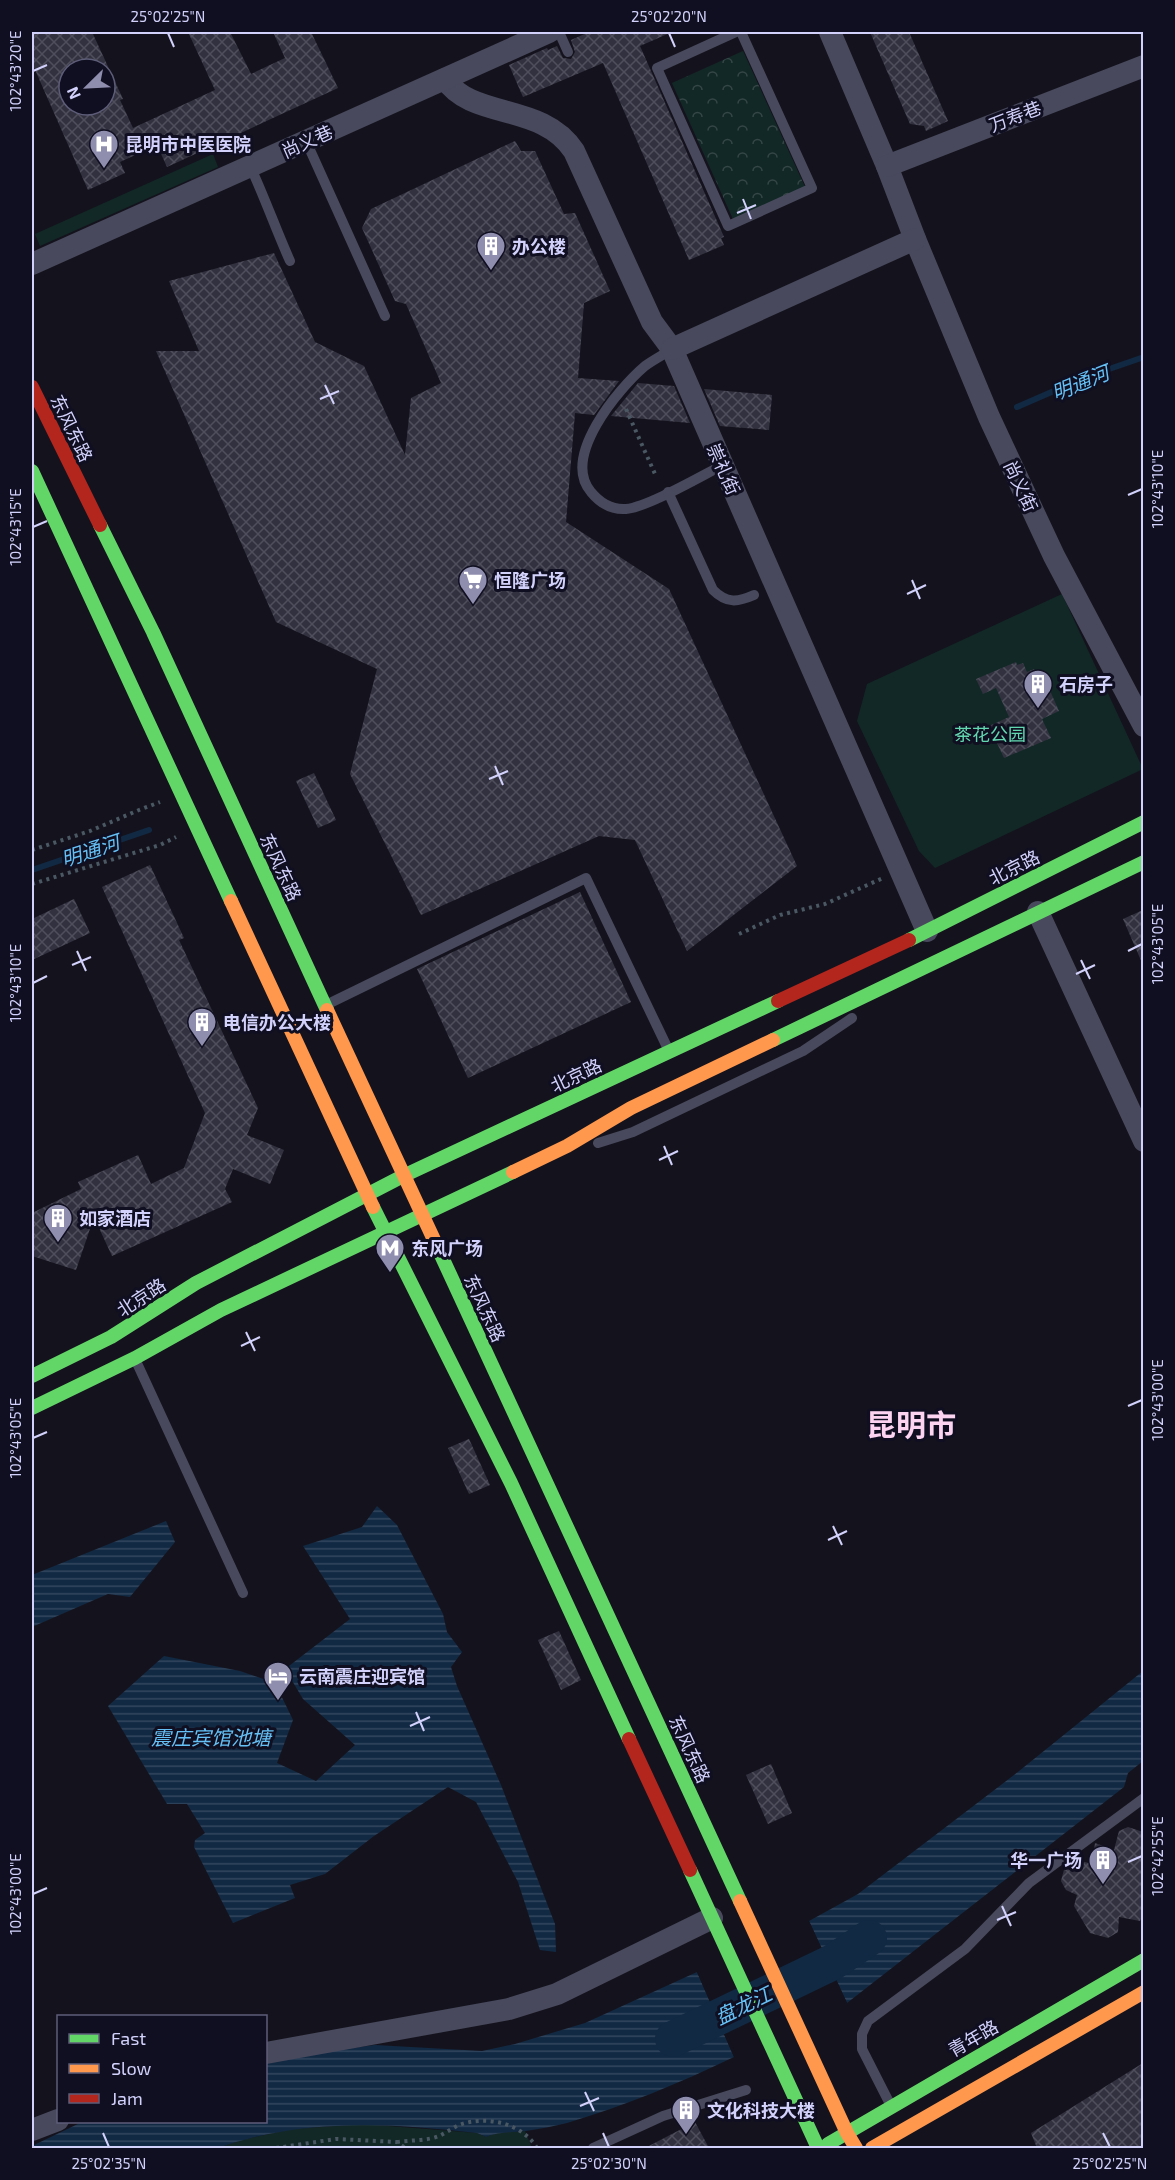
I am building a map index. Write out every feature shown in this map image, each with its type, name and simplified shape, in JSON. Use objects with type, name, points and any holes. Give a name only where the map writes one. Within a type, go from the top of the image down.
[{"type":"main road","name":"东风东路","points":[[32,387],[153,632],[324,1006],[847,2133],[856,2148]]},
{"type":"main road","points":[[32,471],[367,1195],[511,1483],[819,2148]]},
{"type":"main road","name":"北京路","points":[[32,1376],[111,1337],[196,1283],[403,1176],[927,931],[1143,822]]},
{"type":"main road","points":[[32,1408],[135,1358],[221,1310],[567,1146],[631,1108],[1143,862]]},
{"type":"main road","name":"青年路","points":[[819,2148],[1143,1960]]},
{"type":"main road","points":[[872,2148],[1143,1992]]},
{"type":"street","name":"尚义巷","points":[[32,264],[549,32]]},
{"type":"street","name":"尚义街","points":[[830,32],[994,428],[1054,556],[1143,726]]},
{"type":"street","name":"万寿巷","points":[[887,166],[1143,66]]},
{"type":"street","name":"崇礼街","points":[[445,79],[452,90],[465,98],[541,122],[565,138],[574,151],[652,322],[672,349],[927,931]]},
{"type":"street","points":[[672,349],[915,239]]},
{"type":"street","points":[[1038,912],[1143,1141]]},
{"type":"street","points":[[267,2053],[509,2009],[557,1994],[712,1918]]},
{"type":"street","points":[[32,2130],[57,2120]]},
{"type":"lane","points":[[559,32],[568,52]]},
{"type":"lane","points":[[738,32],[812,189],[728,226],[657,68],[738,32]]},
{"type":"lane","points":[[306,141],[385,316]]},
{"type":"lane","points":[[250,166],[290,261]]},
{"type":"lane","points":[[672,349],[639,372],[599,420],[587,442],[582,471],[584,481],[600,501],[619,509],[638,507],[723,465]]},
{"type":"lane","points":[[668,492],[713,590],[725,600],[732,601],[754,595]]},
{"type":"lane","points":[[324,1006],[586,878],[669,1052]]},
{"type":"lane","points":[[510,1172],[633,1132],[802,1052],[920,970]]},
{"type":"lane","points":[[135,1358],[243,1593]]},
{"type":"lane","points":[[892,2107],[862,2049],[862,2034],[868,2021],[965,1949],[1029,1884],[1143,1797]]},
{"type":"lane","points":[[593,2148],[663,2116],[746,2090]]},
{"type":"path","points":[[633,426],[655,474]]},
{"type":"path","points":[[32,850],[90,831],[182,795]]},
{"type":"path","points":[[32,884],[160,844],[197,828]]},
{"type":"path","points":[[738,934],[780,915],[825,904],[902,870]]},
{"type":"path","points":[[276,2148],[336,2139],[397,2142],[438,2136],[460,2124],[485,2121],[511,2126],[532,2141],[537,2148]]},
{"type":"path","points":[[397,2142],[405,2148]]},
{"type":"green space","points":[[743,51],[805,187],[733,219],[672,83]]},
{"type":"green space","points":[[213,154],[218,167],[40,246],[35,234]]},
{"type":"green space","name":"茶花公园","points":[[1062,594],[1143,769],[935,868],[919,851],[857,721],[867,684]]},
{"type":"green space","points":[[364,2124],[477,2133],[486,2137],[494,2133],[525,2131],[532,2148],[218,2148],[241,2140],[292,2129]]},
{"type":"water","name":"震庄宾馆池塘","points":[[377,1506],[397,1525],[443,1614],[447,1632],[462,1652],[451,1667],[457,1686],[501,1785],[555,1924],[556,1952],[540,1950],[518,1882],[476,1802],[448,1787],[374,1836],[325,1874],[290,1885],[295,1898],[233,1923],[194,1847],[195,1840],[205,1833],[187,1804],[167,1804],[108,1706],[164,1656],[240,1671],[275,1683],[293,1720],[277,1763],[316,1781],[355,1745],[303,1699],[285,1669],[350,1619],[303,1546],[362,1527]]},
{"type":"water","points":[[166,1521],[175,1542],[130,1597],[108,1594],[32,1627],[32,1575]]},
{"type":"water","points":[[1143,1671],[1143,1761],[1128,1773],[1124,1787],[847,2003],[809,1921],[858,1894],[1014,1775]]},
{"type":"water","points":[[697,1972],[734,2057],[652,2093],[567,2123],[486,2137],[477,2133],[379,2125],[314,2127],[250,2138],[218,2148],[32,2148],[80,2123],[267,2123],[267,2059],[375,2045],[482,2051],[515,2044],[585,2023]]},
{"type":"pier","points":[[809,1921],[847,2003],[845,2005],[806,1922]]},
{"type":"pier","points":[[700,1971],[737,2056],[734,2057],[697,1972]]},
{"type":"building","points":[[32,32],[92,32],[104,57],[57,57],[57,117],[117,117],[117,86],[123,99],[120,100],[133,128],[215,90],[188,32],[230,32],[251,74],[285,58],[273,32],[311,32],[338,88],[167,167],[157,145],[120,162],[125,173],[88,190],[32,63]]},
{"type":"building","points":[[589,32],[672,32],[640,46],[724,237],[721,238],[724,245],[689,260],[603,63],[523,97],[509,65],[547,48],[548,50],[557,46],[563,58],[571,59],[575,52],[571,40]]},
{"type":"building","points":[[870,32],[909,32],[948,121],[926,131],[924,126],[910,124]]},
{"type":"building","name":"恒隆广场","points":[[515,141],[521,151],[535,151],[564,214],[575,213],[610,291],[584,303],[578,378],[619,381],[594,415],[575,413],[566,522],[669,589],[797,866],[687,951],[635,840],[599,836],[421,915],[350,774],[377,669],[276,622],[156,351],[199,351],[169,281],[274,253],[315,342],[364,366],[405,455],[411,398],[441,383],[406,304],[395,301],[362,228],[371,209]]},
{"type":"building","points":[[638,383],[674,386],[690,423],[611,416]]},
{"type":"building","points":[[704,389],[772,395],[769,430],[720,426]]},
{"type":"building","name":"石房子","points":[[1016,662],[1017,665],[1023,663],[1027,672],[1034,669],[1042,687],[1047,684],[1059,711],[1042,719],[1051,738],[1004,758],[989,726],[1009,717],[996,688],[983,694],[976,679]]},
{"type":"building","points":[[314,773],[336,820],[318,828],[296,781]]},
{"type":"building","points":[[150,865],[184,938],[179,940],[258,1108],[247,1135],[284,1150],[270,1184],[233,1169],[225,1189],[232,1202],[112,1256],[94,1217],[76,1270],[32,1256],[32,1213],[81,1189],[78,1182],[138,1155],[151,1184],[184,1168],[205,1113],[102,887]]},
{"type":"building","points":[[580,892],[631,1002],[468,1078],[417,969]]},
{"type":"building","points":[[74,899],[90,933],[32,960],[32,919]]},
{"type":"building","points":[[1143,910],[1143,965],[1123,919]]},
{"type":"building","points":[[469,1439],[490,1485],[469,1494],[448,1448]]},
{"type":"building","points":[[559,1631],[581,1680],[561,1690],[538,1640]]},
{"type":"building","points":[[771,1764],[792,1813],[768,1824],[746,1775]]},
{"type":"building","name":"华一广场","points":[[1128,1827],[1143,1832],[1143,1911],[1140,1921],[1119,1917],[1118,1932],[1108,1938],[1090,1933],[1074,1906],[1077,1895],[1066,1890],[1061,1881],[1065,1866],[1074,1859],[1092,1864],[1095,1843],[1114,1850],[1119,1831]]},
{"type":"building","points":[[1143,2063],[1143,2148],[1037,2148],[1031,2133]]},
{"type":"building","name":"文化科技大楼","points":[[695,2122],[709,2148],[645,2148]]},
{"type":"waterway","name":"明通河","points":[[1017,407],[1086,377],[1144,357]]},
{"type":"waterway","name":"明通河","points":[[32,870],[149,830]]},
{"type":"waterway","name":"盘龙江","points":[[673,2039],[833,1962],[869,1938]]},
{"type":"traffic: fast","points":[[32,471],[231,901]]},
{"type":"traffic: fast","points":[[100,525],[153,632],[327,1010]]},
{"type":"traffic: fast","points":[[909,940],[1144,822]]},
{"type":"traffic: fast","points":[[773,1040],[1144,862]]},
{"type":"traffic: fast","points":[[32,1376],[111,1337],[196,1283],[403,1176],[778,1001]]},
{"type":"traffic: fast","points":[[32,1408],[135,1358],[221,1310],[513,1172]]},
{"type":"traffic: fast","points":[[373,1207],[511,1483],[629,1739]]},
{"type":"traffic: fast","points":[[435,1242],[740,1901]]},
{"type":"traffic: fast","points":[[690,1870],[818,2148]]},
{"type":"traffic: fast","points":[[828,2144],[1144,1960]]},
{"type":"traffic: slow","points":[[231,901],[373,1207]]},
{"type":"traffic: slow","points":[[327,1010],[435,1242]]},
{"type":"traffic: slow","points":[[513,1172],[567,1146],[631,1108],[773,1040]]},
{"type":"traffic: slow","points":[[740,1901],[856,2148]]},
{"type":"traffic: slow","points":[[872,2148],[1144,1992]]},
{"type":"traffic: jam","points":[[32,387],[100,525]]},
{"type":"traffic: jam","points":[[778,1001],[909,940]]},
{"type":"traffic: jam","points":[[629,1739],[690,1870]]},
{"type":"place","name":"昆明市中医医院","points":[[104,170]]},
{"type":"place","name":"办公楼","points":[[491,272]]},
{"type":"place","name":"恒隆广场","points":[[473,606]]},
{"type":"place","name":"石房子","points":[[1038,710]]},
{"type":"place","name":"电信办公大楼","points":[[202,1048]]},
{"type":"place","name":"如家酒店","points":[[58,1244]]},
{"type":"place","name":"东风广场","points":[[390,1274]]},
{"type":"place","name":"云南震庄迎宾馆","points":[[278,1702]]},
{"type":"place","name":"华一广场","points":[[1103,1886]]},
{"type":"place","name":"文化科技大楼","points":[[686,2136]]},
{"type":"district","name":"昆明市","points":[[911,1424]]}]
